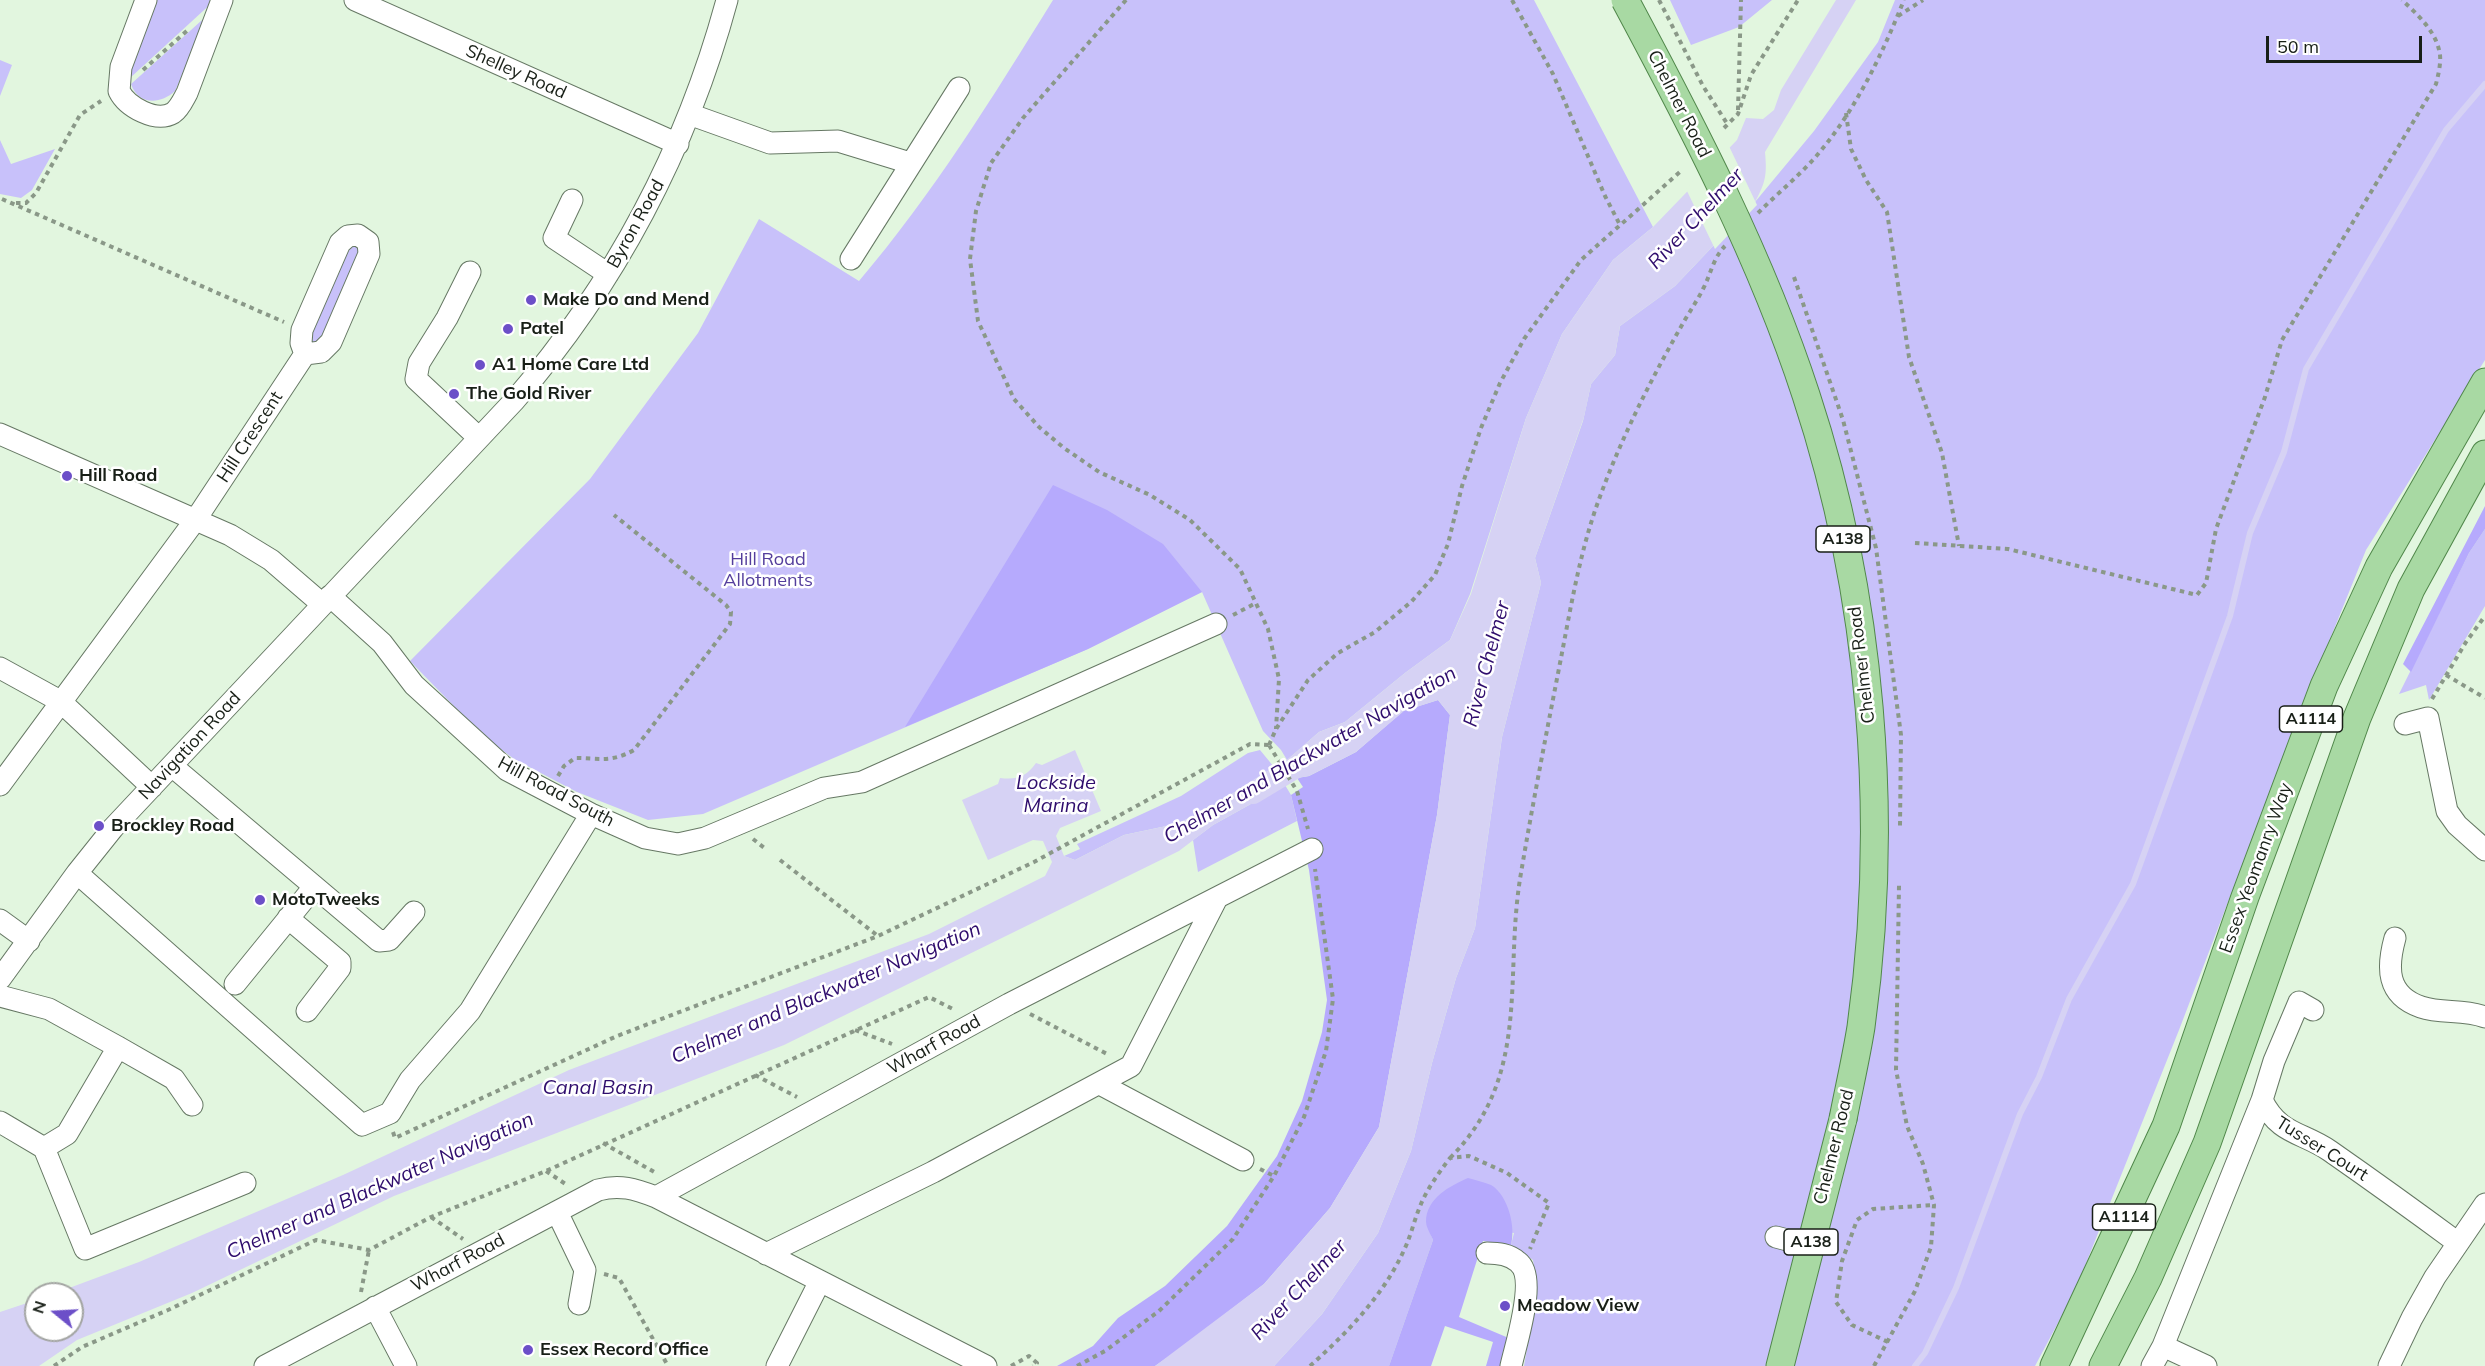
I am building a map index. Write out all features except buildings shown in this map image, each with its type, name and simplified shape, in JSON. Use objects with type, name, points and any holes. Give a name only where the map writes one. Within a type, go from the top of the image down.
[{"type":"main road","name":"Chelmer Road","points":[[1625,0],[1686,114],[1770,297],[1806,395],[1835,498],[1851,578],[1868,707],[1874,854],[1871,926],[1861,1028],[1843,1119],[1780,1366]]},
{"type":"main road","name":"Essex Yeomanry Way","points":[[2054,1366],[2166,1126],[2245,897],[2324,686],[2379,567],[2485,382]]},
{"type":"main road","name":"A1114","points":[[2103,1366],[2148,1278],[2207,1143],[2357,718],[2411,589],[2485,454]]},
{"type":"street","points":[[146,0],[121,67],[119,91],[129,104],[141,111],[157,115],[174,112],[181,105],[222,0]]},
{"type":"street","name":"Shelley Road","points":[[355,0],[678,144]]},
{"type":"street","name":"Byron Road","points":[[326,600],[479,438],[608,274],[658,186],[678,144],[702,81],[728,0]]},
{"type":"street","points":[[851,259],[959,88]]},
{"type":"street","points":[[689,114],[770,143],[838,141],[910,163]]},
{"type":"street","points":[[572,200],[554,238],[608,274]]},
{"type":"street","points":[[358,235],[368,242],[369,254],[331,342],[321,352],[305,354],[301,343],[303,330],[340,243],[348,236],[358,235]]},
{"type":"street","points":[[471,272],[447,318],[419,363],[416,378],[479,438]]},
{"type":"street","name":"Hill Crescent","points":[[0,785],[196,519],[305,354]]},
{"type":"street","points":[[0,434],[230,535],[271,560],[326,600]]},
{"type":"street","name":"Navigation Road","points":[[0,980],[77,873],[113,828],[326,600]]},
{"type":"street","name":"Hill Road South","points":[[326,600],[382,643],[414,685],[507,770],[591,814],[645,838],[678,844],[705,838],[824,788],[862,782],[1216,624]]},
{"type":"street","points":[[0,668],[60,701],[152,787]]},
{"type":"street","points":[[2405,724],[2428,718],[2447,811],[2457,825],[2482,848]]},
{"type":"street","points":[[172,766],[379,940],[384,942],[389,940],[414,912]]},
{"type":"street","points":[[77,873],[362,1125],[390,1113],[410,1080],[470,1011],[591,814]]},
{"type":"street","name":"Wharf Road","points":[[656,1197],[1010,1004],[1312,849]]},
{"type":"street","points":[[235,984],[288,918],[320,892]]},
{"type":"street","points":[[766,1254],[933,1172],[1131,1066],[1216,900]]},
{"type":"street","points":[[288,918],[340,962],[340,968],[307,1011]]},
{"type":"street","points":[[0,920],[29,941]]},
{"type":"street","points":[[2395,938],[2389,960],[2390,978],[2401,996],[2420,1007],[2462,1011],[2485,1017]]},
{"type":"street","points":[[0,996],[49,1009],[118,1047],[174,1079],[192,1105]]},
{"type":"street","name":"Tusser Court","points":[[2313,1010],[2299,1002],[2274,1061],[2262,1100],[2269,1115],[2298,1136],[2327,1148],[2458,1243]]},
{"type":"street","points":[[44,1148],[67,1134],[118,1047]]},
{"type":"street","points":[[1100,1084],[1243,1160]]},
{"type":"street","points":[[2152,1366],[2163,1346],[2262,1100]]},
{"type":"street","points":[[0,1122],[44,1148],[85,1249],[245,1183]]},
{"type":"street","name":"Wharf Road","points":[[265,1366],[580,1198],[613,1186],[642,1191],[656,1197],[986,1366]]},
{"type":"street","points":[[2389,1366],[2435,1277],[2485,1204]]},
{"type":"street","points":[[557,1212],[585,1270],[579,1304]]},
{"type":"street","points":[[1776,1237],[1810,1246]]},
{"type":"street","points":[[1487,1253],[1502,1254],[1519,1262],[1527,1276],[1524,1305],[1511,1366]]},
{"type":"street","points":[[777,1366],[820,1281]]},
{"type":"street","points":[[366,1312],[406,1366]]},
{"type":"street","points":[[2163,1346],[2206,1366]]},
{"type":"path","points":[[1126,0],[1023,118],[991,163],[976,211],[970,259],[978,321],[1014,399],[1039,427],[1064,448],[1099,472],[1150,495],[1191,520],[1240,568],[1268,629],[1279,679],[1276,729]]},
{"type":"path","points":[[1512,0],[1553,74],[1605,196],[1620,225]]},
{"type":"path","points":[[1659,0],[1726,127],[1738,114],[1751,75],[1798,0]]},
{"type":"path","points":[[1738,114],[1741,0]]},
{"type":"path","points":[[1752,218],[1811,161],[1846,113],[1868,79],[1904,0]]},
{"type":"path","points":[[1897,17],[1923,0]]},
{"type":"path","points":[[1915,543],[2008,549],[2197,595],[2206,583],[2216,529],[2265,397],[2282,340],[2436,84],[2440,56],[2432,32],[2402,0]]},
{"type":"path","points":[[12,204],[26,203],[36,193],[80,114],[119,91],[196,22]]},
{"type":"path","points":[[1846,113],[1851,149],[1866,180],[1887,212],[1909,357],[1942,453],[1959,546]]},
{"type":"path","points":[[1269,745],[1276,729],[1308,680],[1338,653],[1375,632],[1411,602],[1435,575],[1448,544],[1462,486],[1480,428],[1500,383],[1524,339],[1581,260],[1682,170]]},
{"type":"path","points":[[1,200],[303,330]]},
{"type":"path","points":[[1310,1366],[1353,1324],[1383,1289],[1405,1247],[1432,1182],[1450,1158],[1469,1139],[1487,1108],[1502,1072],[1509,1042],[1513,992],[1512,954],[1520,874],[1556,683],[1586,541],[1598,502],[1658,366],[1704,287],[1717,254],[1731,240]]},
{"type":"path","points":[[550,793],[564,766],[575,758],[613,759],[634,750],[730,624],[731,612],[726,605],[614,515]]},
{"type":"path","points":[[2428,718],[2431,702],[2446,675],[2485,616]]},
{"type":"path","points":[[2446,675],[2485,698]]},
{"type":"path","points":[[390,1113],[395,1138],[617,1036],[878,936],[1073,842],[1250,744],[1269,745]]},
{"type":"path","points":[[1077,1366],[1105,1351],[1159,1311],[1233,1239],[1274,1176],[1304,1117],[1326,1051],[1333,999],[1312,849],[1297,791],[1269,745]]},
{"type":"path","points":[[780,860],[878,936]]},
{"type":"path","points":[[54,1366],[82,1347],[168,1310],[316,1240],[369,1250],[431,1217],[546,1171],[603,1143],[929,997]]},
{"type":"path","points":[[1010,1004],[1131,1066]]},
{"type":"path","points":[[855,1030],[918,1054]]},
{"type":"path","points":[[755,1075],[820,1108]]},
{"type":"path","points":[[603,1143],[678,1185]]},
{"type":"path","points":[[1450,1158],[1469,1156],[1479,1160],[1507,1173],[1549,1203],[1533,1245],[1519,1262]]},
{"type":"path","points":[[1888,1342],[1852,1325],[1836,1302],[1842,1261],[1857,1220],[1874,1209],[1934,1205]]},
{"type":"path","points":[[431,1217],[481,1251]]},
{"type":"path","points":[[366,1312],[369,1250]]},
{"type":"path","points":[[585,1270],[619,1278],[668,1366]]},
{"type":"path","points":[[1011,1366],[1029,1356],[1037,1363],[1033,1366]]},
{"type":"green space","points":[[152,0],[215,0],[130,78],[132,59]]},
{"type":"green space","name":"Hill Road Allotments","points":[[1053,0],[1534,0],[1653,227],[1613,260],[1562,334],[1526,418],[1470,594],[1450,640],[1345,722],[1319,732],[1287,760],[1263,731],[1202,592],[1088,649],[703,814],[648,820],[577,792],[514,759],[481,734],[410,661],[590,479],[698,333],[759,219],[859,281],[937,179],[985,109]]},
{"type":"green space","points":[[1670,0],[1772,0],[1739,27],[1691,45]]},
{"type":"green space","points":[[1895,0],[2485,0],[2485,360],[2366,550],[2075,1291],[2035,1366],[1524,1366],[1537,1289],[1533,1260],[1511,1245],[1514,1233],[1426,1222],[1433,1240],[1389,1366],[1274,1366],[1322,1314],[1378,1233],[1411,1151],[1432,1063],[1456,978],[1475,928],[1502,737],[1541,583],[1535,558],[1583,421],[1591,384],[1615,355],[1620,326],[1675,286],[1755,202],[1814,131],[1878,42]]},
{"type":"green space","points":[[211,12],[175,91],[163,99],[150,101],[139,96],[131,84]]},
{"type":"green space","points":[[0,60],[12,65],[0,96]]},
{"type":"green space","points":[[0,140],[11,164],[55,149],[32,190],[21,198],[0,194]]},
{"type":"green space","points":[[353,244],[360,247],[362,254],[326,337],[313,346],[308,340],[346,247]]},
{"type":"green space","points":[[2485,529],[2485,606],[2429,700],[2426,685],[2399,694],[2469,553]]},
{"type":"green space","points":[[1260,750],[1274,767],[1205,811],[1176,824],[1124,835],[1075,860],[1064,856],[1080,849],[1077,844],[1181,796],[1248,753]]},
{"type":"green space","points":[[1285,785],[1291,795],[1297,821],[1198,872],[1193,840],[1213,825]]},
{"type":"shaded area","points":[[1053,485],[1107,510],[1163,544],[1202,592],[1088,649],[905,727]]},
{"type":"shaded area","points":[[2485,506],[2485,529],[2469,553],[2411,672],[2403,664]]},
{"type":"shaded area","points":[[1438,700],[1450,715],[1437,815],[1379,1127],[1330,1208],[1264,1284],[1179,1350],[1155,1366],[1057,1366],[1093,1346],[1118,1318],[1165,1286],[1227,1226],[1277,1156],[1302,1101],[1322,1032],[1327,1000],[1309,870],[1291,795],[1303,787],[1297,778],[1309,776],[1356,752],[1403,711]]},
{"type":"shaded area","points":[[1468,1178],[1491,1185],[1502,1196],[1509,1212],[1512,1238],[1511,1245],[1483,1241],[1459,1317],[1511,1339],[1504,1366],[1486,1366],[1493,1342],[1445,1326],[1431,1366],[1389,1366],[1433,1240],[1426,1222],[1430,1206],[1440,1194]]},
{"type":"water","name":"River Chelmer","points":[[1836,0],[1856,0],[1765,152],[1765,178],[1755,202],[1675,286],[1620,326],[1615,355],[1591,384],[1584,417],[1535,558],[1541,583],[1502,737],[1475,928],[1456,978],[1432,1063],[1411,1151],[1378,1233],[1322,1314],[1274,1366],[1155,1366],[1264,1284],[1330,1208],[1379,1127],[1437,815],[1450,715],[1438,700],[1404,711],[1356,752],[1309,776],[1297,778],[1287,760],[1319,732],[1345,722],[1450,640],[1471,594],[1526,418],[1562,334],[1613,260],[1653,227],[1737,140],[1746,118],[1763,119],[1774,110],[1781,90]]},
{"type":"water","name":"Canal Basin","points":[[1075,750],[1101,811],[1060,828],[1056,836],[1064,856],[1075,860],[1124,835],[1176,824],[1205,811],[1274,767],[1285,785],[1213,825],[1179,851],[784,1045],[394,1196],[192,1293],[84,1337],[84,1282],[139,1262],[343,1175],[569,1070],[929,934],[1045,876],[1052,862],[1043,841],[1033,840],[988,860],[962,800],[998,784],[1000,778],[1021,776],[1029,772],[1036,763],[1042,765]]},
{"type":"water","name":"Canal Basin","points":[[24,1304],[24,1342],[74,1342],[39,1366],[0,1366],[0,1312]]},
{"type":"pier","points":[[1728,144],[1757,205],[1715,249],[1686,189]]},
{"type":"waterway","points":[[1915,1366],[1925,1353],[1956,1288],[2020,1114],[2039,1077],[2069,999],[2133,884],[2230,616],[2250,533],[2284,452],[2306,369],[2446,130],[2485,84]]},
{"type":"waterway","name":"Chelmer and Blackwater Navigation","points":[[1253,793],[1318,754]]},
{"type":"place","name":"Make Do and Mend","points":[[531,300]]},
{"type":"place","name":"Patel","points":[[508,329]]},
{"type":"place","name":"A1 Home Care Ltd","points":[[480,365]]},
{"type":"place","name":"The Gold River","points":[[454,394]]},
{"type":"place","name":"Hill Road","points":[[67,476]]},
{"type":"place","name":"Brockley Road","points":[[99,826]]},
{"type":"place","name":"MotoTweeks","points":[[260,900]]},
{"type":"place","name":"Meadow View","points":[[1505,1306]]},
{"type":"place","name":"Essex Record Office","points":[[528,1350]]},
{"type":"water label","name":"Lockside Marina","points":[[1056,794]]}]
